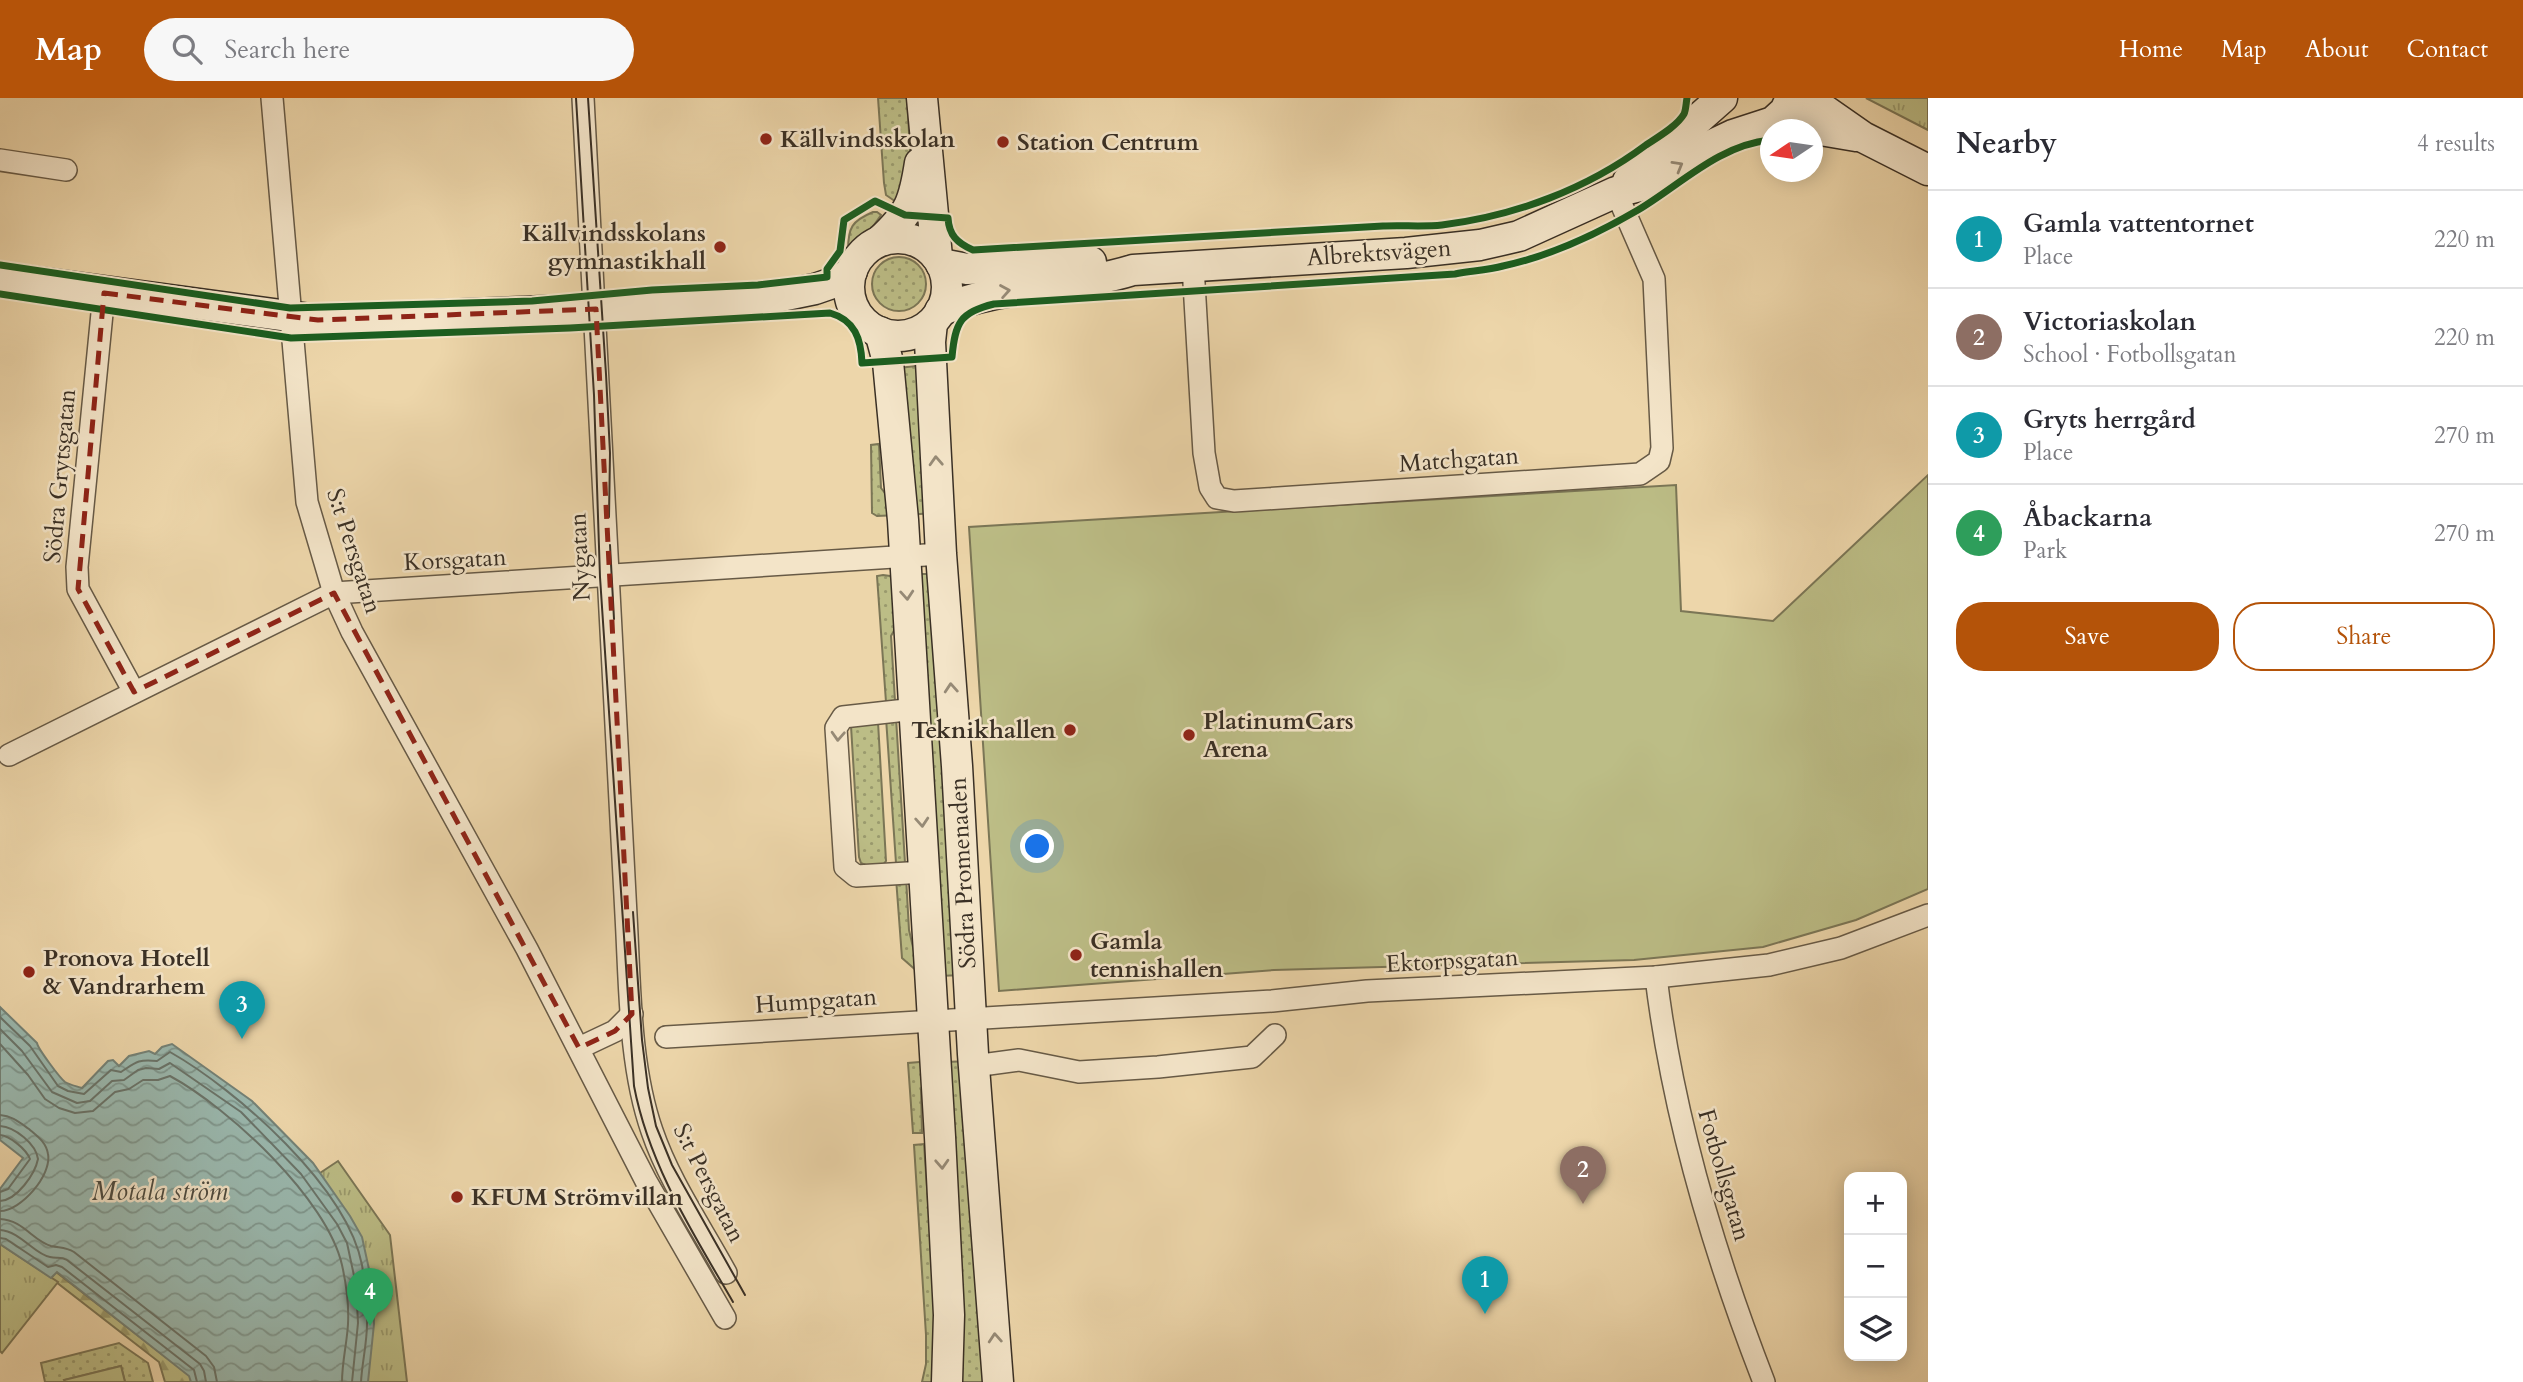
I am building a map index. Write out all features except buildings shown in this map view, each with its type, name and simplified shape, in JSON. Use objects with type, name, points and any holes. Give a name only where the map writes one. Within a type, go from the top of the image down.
[{"type":"main road","points":[[922,98],[939,261],[947,281],[946,295],[936,317],[921,330],[905,335],[880,332],[865,323],[853,306],[849,291],[852,271],[865,250],[902,221],[913,201],[924,128]]},
{"type":"main road","points":[[1722,98],[1732,115],[1745,123],[1760,124]]},
{"type":"main road","name":"Albrektsvägen","points":[[1616,192],[1722,98]]},
{"type":"main road","points":[[1773,119],[1785,111],[1791,98]]},
{"type":"main road","points":[[1807,98],[1863,137],[1928,170]]},
{"type":"main road","name":"Albrektsvägen","points":[[936,317],[963,301],[1007,290],[1104,279],[1133,270],[1406,253],[1480,245],[1520,236],[1616,192],[1648,184],[1712,145],[1760,126]]},
{"type":"main road","points":[[1823,132],[1863,137]]},
{"type":"main road","points":[[881,240],[911,240],[927,247],[939,261]]},
{"type":"main road","name":"Albrektsvägen","points":[[939,261],[967,269],[1101,261],[1133,270]]},
{"type":"main road","points":[[0,277],[318,320],[596,309],[781,296],[841,280],[852,271]]},
{"type":"main road","points":[[781,296],[853,306]]},
{"type":"main road","name":"Södra Promenaden","points":[[936,317],[930,342],[941,554],[957,766],[970,1019],[998,1382]]},
{"type":"main road","name":"Södra Promenaden","points":[[880,332],[887,362],[905,557],[915,709],[949,1315],[947,1382]]},
{"type":"street","name":"S:t Persgatan","points":[[272,98],[307,502],[334,593],[352,632],[579,1048],[646,1181],[725,1318]]},
{"type":"street","name":"Nygatan","points":[[583,98],[632,1014]]},
{"type":"street","points":[[0,160],[66,170]]},
{"type":"street","name":"Matchgatan","points":[[1193,266],[1204,453],[1210,487],[1217,498],[1234,501],[1640,474],[1659,461],[1662,447],[1654,279],[1616,192]]},
{"type":"street","name":"Södra Grytsgatan","points":[[104,293],[77,568],[78,589],[134,692]]},
{"type":"street","name":"Korsgatan","points":[[9,755],[334,593],[941,554]]},
{"type":"street","name":"Södra Promenaden","points":[[915,709],[843,716],[836,728],[845,867],[856,876],[925,872]]},
{"type":"street","name":"Ektorpsgatan","points":[[970,1019],[1272,1001],[1378,991],[1656,977],[1769,965],[1841,948],[1928,915]]},
{"type":"street","name":"Fotbollsgatan","points":[[1656,977],[1673,1087],[1700,1196],[1735,1308],[1764,1382]]},
{"type":"street","name":"S:t Persgatan","points":[[632,1014],[642,1095],[653,1132],[666,1163],[726,1273]]},
{"type":"street","points":[[579,1048],[615,1031],[632,1014]]},
{"type":"street","name":"Humpgatan","points":[[666,1037],[970,1019]]},
{"type":"street","points":[[974,1066],[1020,1059],[1079,1072],[1158,1067],[1252,1057],[1275,1035]]},
{"type":"highlighted area","points":[[104,293],[318,320],[596,309],[632,1014],[615,1031],[579,1048],[334,593],[134,692],[78,589]]},
{"type":"green space","points":[[878,98],[907,98],[911,167],[899,204],[886,195]]},
{"type":"green space","points":[[1866,98],[1928,98],[1928,130]]},
{"type":"green space","points":[[873,212],[881,215],[848,251],[850,230],[856,222]]},
{"type":"green space","points":[[899,257],[918,265],[926,284],[918,303],[899,311],[880,303],[872,284],[880,265]]},
{"type":"green space","points":[[924,365],[931,513],[909,515],[899,368]]},
{"type":"green space","points":[[879,444],[881,488],[895,506],[898,515],[877,516],[872,513],[871,445]]},
{"type":"green space","points":[[1928,475],[1928,889],[1856,920],[1763,947],[1634,960],[1274,970],[999,991],[969,527],[1676,485],[1681,611],[1773,621]]},
{"type":"green space","points":[[921,574],[929,574],[962,975],[939,976]]},
{"type":"green space","points":[[877,576],[890,576],[896,583],[900,620],[891,636],[895,701],[886,702]]},
{"type":"green space","points":[[886,718],[896,718],[905,863],[896,863]]},
{"type":"green space","points":[[878,722],[886,861],[882,866],[869,867],[861,863],[859,857],[851,726]]},
{"type":"green space","points":[[906,877],[909,930],[919,973],[902,958],[896,878]]},
{"type":"green space","points":[[931,1061],[921,1090],[922,1133],[913,1133],[908,1063]]},
{"type":"green space","points":[[970,1061],[989,1382],[958,1382],[946,1062]]},
{"type":"green space","points":[[924,1144],[936,1321],[933,1382],[922,1382],[926,1364],[926,1335],[914,1145]]},
{"type":"green space","points":[[338,1161],[390,1235],[407,1382],[340,1382],[302,1185]]},
{"type":"green space","points":[[0,1244],[58,1282],[2,1353],[0,1351]]},
{"type":"green space","points":[[56,1272],[190,1376],[191,1382],[165,1382],[159,1362],[51,1278]]},
{"type":"green space","points":[[119,1343],[148,1363],[153,1382],[125,1382],[121,1366],[65,1382],[45,1382],[41,1363]]},
{"type":"green space","points":[[121,1366],[125,1382],[64,1380]]},
{"type":"water","name":"Motala ström","points":[[0,1007],[37,1043],[65,1082],[82,1088],[108,1061],[113,1060],[119,1066],[129,1056],[149,1051],[155,1054],[162,1047],[172,1044],[252,1101],[313,1163],[362,1237],[372,1283],[374,1324],[368,1382],[191,1382],[189,1376],[57,1272],[51,1278],[0,1244],[0,1189],[23,1158],[0,1140]]},
{"type":"tram line","points":[[576,98],[594,395],[600,577],[634,1086],[641,1115],[661,1171],[733,1302]]},
{"type":"tram line","points":[[588,98],[610,453],[609,517]]},
{"type":"tram line","points":[[610,545],[614,619]]},
{"type":"tram line","points":[[633,912],[642,1040],[656,1126],[672,1165],[745,1295]]},
{"type":"cycle path","points":[[0,265],[290,308],[532,301],[652,290],[758,285],[827,277],[827,269],[840,251],[844,220],[875,201],[905,215],[948,218],[955,238],[973,250],[1383,226],[1442,225],[1523,207],[1600,175],[1672,127],[1684,114],[1687,98]]},
{"type":"cycle path","points":[[0,294],[291,338],[570,328],[830,313],[845,320],[855,332],[862,363],[952,357],[955,336],[961,321],[974,311],[994,304],[1455,274],[1521,262],[1556,250],[1606,227],[1638,210],[1717,158],[1760,142]]},
{"type":"place","name":"Källvindsskolan","points":[[766,139]]},
{"type":"place","name":"Station Centrum","points":[[1003,142]]},
{"type":"place","name":"Källvindsskolans gymnastikhall","points":[[720,247]]},
{"type":"place","name":"Teknikhallen","points":[[1070,730]]},
{"type":"place","name":"PlatinumCars Arena","points":[[1189,735]]},
{"type":"place","name":"Gamla tennishallen","points":[[1076,955]]},
{"type":"place","name":"Pronova Hotell & Vandrarhem","points":[[29,972]]},
{"type":"place","name":"Gryts herrgård","points":[[242,1039]]},
{"type":"place","name":"KFUM Strömvillan","points":[[457,1197]]},
{"type":"place","name":"Victoriaskolan","points":[[1583,1204]]},
{"type":"place","name":"Gamla vattentornet","points":[[1485,1314]]},
{"type":"place","name":"Åbackarna","points":[[370,1326]]}]
